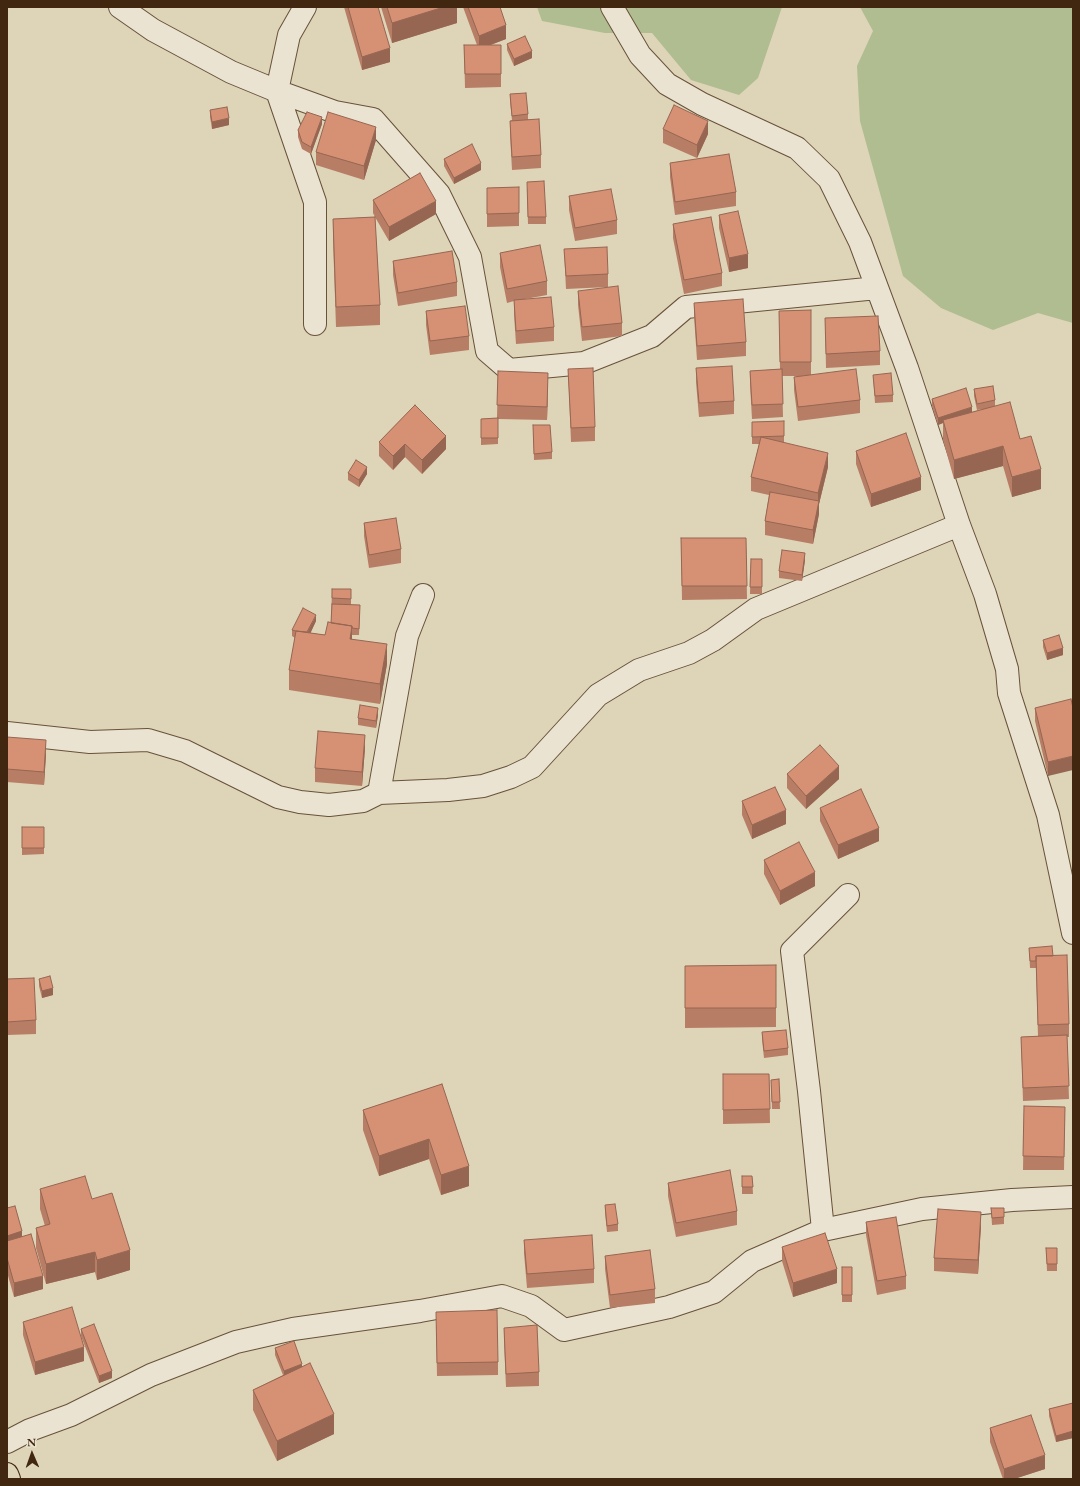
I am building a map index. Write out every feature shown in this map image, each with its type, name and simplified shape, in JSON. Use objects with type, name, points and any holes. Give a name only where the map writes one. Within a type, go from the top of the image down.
[{"type":"highway","points":[[7,1474],[9,1479]]},
{"type":"street","points":[[120,7],[153,30],[196,55],[231,72],[277,91],[335,112],[373,119],[439,194],[470,257],[487,351],[509,370],[584,362],[652,336],[686,307],[877,288]]},
{"type":"street","points":[[304,7],[289,34],[277,91],[315,202],[315,324]]},
{"type":"street","points":[[612,7],[640,55],[667,84],[702,104],[796,148],[829,179],[860,242],[907,368],[959,524],[985,594],[1007,669],[1010,693],[1048,815],[1073,933]]},
{"type":"street","points":[[7,734],[90,742],[148,740],[185,752],[278,797],[300,802],[329,805],[363,801],[379,793],[448,790],[483,786],[511,777],[532,767],[598,694],[639,670],[689,653],[713,640],[756,609],[959,524]]},
{"type":"street","points":[[379,793],[407,636],[423,595]]},
{"type":"street","points":[[823,1230],[809,1092],[792,951],[848,895]]},
{"type":"street","points":[[7,1442],[30,1430],[71,1415],[151,1375],[236,1342],[293,1329],[420,1311],[502,1296],[531,1306],[564,1330],[669,1306],[714,1292],[752,1261],[823,1230],[922,1208],[1012,1200],[1073,1197]]},
{"type":"green space","points":[[537,7],[782,7],[758,78],[739,95],[691,80],[652,33],[605,33],[542,21]]},
{"type":"green space","points":[[860,7],[1073,7],[1073,323],[1038,313],[993,330],[941,308],[903,276],[860,121],[857,66],[873,31]]},
{"type":"building","points":[[348,7],[378,7],[390,48],[362,57]]},
{"type":"building","points":[[387,7],[444,7],[392,23]]},
{"type":"building","points":[[468,7],[500,7],[506,25],[479,36]]},
{"type":"building","points":[[525,36],[532,51],[514,59],[507,44]]},
{"type":"building","points":[[464,45],[501,45],[501,74],[465,74]]},
{"type":"building","points":[[526,93],[528,114],[512,116],[510,94]]},
{"type":"building","points":[[674,105],[708,121],[697,145],[663,129]]},
{"type":"building","points":[[227,107],[229,118],[212,122],[210,110]]},
{"type":"building","points":[[307,112],[322,117],[311,147],[302,142],[298,130]]},
{"type":"building","points":[[328,112],[376,127],[364,166],[316,152]]},
{"type":"building","points":[[539,119],[541,155],[512,157],[510,121]]},
{"type":"building","points":[[472,144],[481,163],[454,178],[444,159]]},
{"type":"building","points":[[729,154],[736,192],[675,202],[670,163]]},
{"type":"building","points":[[420,173],[436,201],[389,227],[373,200]]},
{"type":"building","points":[[544,181],[546,217],[528,217],[527,182]]},
{"type":"building","points":[[519,187],[519,213],[487,214],[487,188]]},
{"type":"building","points":[[611,189],[617,220],[575,228],[569,196]]},
{"type":"building","points":[[738,211],[748,254],[729,258],[719,215]]},
{"type":"building","points":[[375,217],[380,305],[336,307],[333,219]]},
{"type":"building","points":[[711,217],[722,273],[684,280],[673,224]]},
{"type":"building","points":[[540,245],[547,281],[507,289],[500,253]]},
{"type":"building","points":[[607,247],[608,274],[566,276],[564,249]]},
{"type":"building","points":[[452,251],[457,282],[398,293],[393,261]]},
{"type":"building","points":[[618,286],[622,323],[582,327],[578,291]]},
{"type":"building","points":[[551,297],[554,327],[516,331],[514,300]]},
{"type":"building","points":[[743,299],[746,342],[697,346],[694,303]]},
{"type":"building","points":[[465,306],[469,336],[430,341],[426,311]]},
{"type":"building","points":[[811,310],[811,362],[780,362],[779,311]]},
{"type":"building","points":[[878,316],[880,351],[826,354],[825,318]]},
{"type":"building","points":[[732,366],[734,401],[699,403],[696,368]]},
{"type":"building","points":[[593,368],[595,427],[571,428],[568,369]]},
{"type":"building","points":[[782,369],[783,404],[752,405],[750,371]]},
{"type":"building","points":[[856,369],[860,400],[798,407],[794,377]]},
{"type":"building","points":[[498,371],[548,373],[547,407],[497,405]]},
{"type":"building","points":[[891,373],[893,395],[875,396],[873,375]]},
{"type":"building","points":[[993,386],[995,400],[977,404],[974,389]]},
{"type":"building","points":[[966,388],[972,407],[938,418],[932,399]]},
{"type":"building","points":[[1010,402],[1020,439],[1031,436],[1041,469],[1012,477],[1003,446],[954,460],[943,420]]},
{"type":"building","points":[[415,405],[446,436],[422,460],[405,444],[393,456],[379,442]]},
{"type":"building","points":[[498,418],[498,438],[481,438],[481,419]]},
{"type":"building","points":[[784,421],[784,436],[752,437],[752,422]]},
{"type":"building","points":[[533,425],[550,425],[552,452],[534,454]]},
{"type":"building","points":[[906,433],[921,477],[871,494],[856,451]]},
{"type":"building","points":[[761,437],[828,453],[818,493],[751,477]]},
{"type":"building","points":[[356,460],[367,467],[359,480],[348,473]]},
{"type":"building","points":[[770,492],[819,501],[813,530],[765,521]]},
{"type":"building","points":[[396,518],[401,549],[369,555],[364,523]]},
{"type":"building","points":[[681,538],[746,538],[747,586],[682,586]]},
{"type":"building","points":[[782,550],[805,553],[802,575],[779,571]]},
{"type":"building","points":[[751,559],[762,559],[762,587],[750,587]]},
{"type":"building","points":[[332,589],[351,589],[351,599],[332,598]]},
{"type":"building","points":[[332,604],[360,605],[359,629],[352,628],[352,626],[331,623]]},
{"type":"building","points":[[303,608],[316,615],[307,632],[292,630]]},
{"type":"building","points":[[328,622],[352,626],[350,639],[387,644],[380,684],[289,670],[296,631],[325,635]]},
{"type":"building","points":[[1059,635],[1063,648],[1047,653],[1043,640]]},
{"type":"building","points":[[1071,699],[1073,708],[1073,756],[1048,762],[1035,708]]},
{"type":"building","points":[[360,705],[378,708],[376,721],[358,718]]},
{"type":"building","points":[[318,731],[365,735],[362,772],[315,768]]},
{"type":"building","points":[[7,737],[46,740],[44,772],[7,769]]},
{"type":"building","points":[[820,745],[839,766],[806,796],[787,774]]},
{"type":"building","points":[[775,787],[786,810],[752,825],[742,801]]},
{"type":"building","points":[[861,789],[879,828],[838,845],[820,808]]},
{"type":"building","points":[[22,827],[44,827],[44,848],[22,848]]},
{"type":"building","points":[[799,842],[815,872],[780,891],[764,860]]},
{"type":"building","points":[[1052,946],[1053,956],[1036,956],[1036,961],[1030,961],[1029,948]]},
{"type":"building","points":[[1067,955],[1069,1024],[1038,1025],[1036,956]]},
{"type":"building","points":[[776,965],[776,1008],[685,1008],[685,966]]},
{"type":"building","points":[[50,976],[53,988],[42,991],[39,979]]},
{"type":"building","points":[[34,978],[36,1020],[7,1022],[7,979]]},
{"type":"building","points":[[786,1030],[788,1048],[764,1051],[762,1032]]},
{"type":"building","points":[[1067,1035],[1069,1086],[1023,1088],[1021,1037]]},
{"type":"building","points":[[723,1074],[769,1074],[770,1109],[723,1110]]},
{"type":"building","points":[[779,1079],[780,1102],[772,1102],[771,1080]]},
{"type":"building","points":[[442,1084],[469,1166],[441,1175],[429,1139],[379,1156],[363,1110]]},
{"type":"building","points":[[1024,1106],[1065,1107],[1064,1157],[1023,1156]]},
{"type":"building","points":[[730,1170],[737,1211],[676,1223],[668,1183]]},
{"type":"building","points":[[85,1176],[92,1199],[112,1193],[130,1250],[97,1260],[95,1252],[46,1264],[36,1228],[50,1224],[40,1189]]},
{"type":"building","points":[[742,1176],[752,1176],[753,1187],[742,1187]]},
{"type":"building","points":[[615,1204],[618,1224],[607,1226],[605,1205]]},
{"type":"building","points":[[15,1206],[22,1231],[7,1236],[7,1208]]},
{"type":"building","points":[[991,1208],[1004,1208],[1004,1217],[992,1218]]},
{"type":"building","points":[[938,1209],[981,1212],[978,1260],[934,1258]]},
{"type":"building","points":[[896,1217],[906,1276],[877,1281],[866,1222]]},
{"type":"building","points":[[825,1233],[837,1269],[793,1283],[782,1247]]},
{"type":"building","points":[[31,1234],[43,1276],[14,1283],[7,1258],[7,1241]]},
{"type":"building","points":[[592,1235],[594,1269],[527,1274],[524,1240]]},
{"type":"building","points":[[1046,1248],[1057,1248],[1057,1264],[1047,1264]]},
{"type":"building","points":[[650,1250],[655,1289],[610,1295],[605,1256]]},
{"type":"building","points":[[842,1267],[852,1267],[852,1295],[842,1295]]},
{"type":"building","points":[[72,1307],[84,1347],[35,1362],[23,1322]]},
{"type":"building","points":[[497,1310],[498,1362],[437,1363],[436,1312]]},
{"type":"building","points":[[94,1324],[112,1371],[99,1376],[81,1329]]},
{"type":"building","points":[[537,1325],[539,1372],[506,1374],[504,1328]]},
{"type":"building","points":[[294,1341],[302,1364],[284,1371],[275,1348]]},
{"type":"building","points":[[310,1363],[334,1414],[277,1441],[253,1390]]},
{"type":"building","points":[[1073,1403],[1073,1431],[1056,1436],[1049,1409]]},
{"type":"building","points":[[1031,1415],[1045,1455],[1004,1469],[990,1428]]}]
